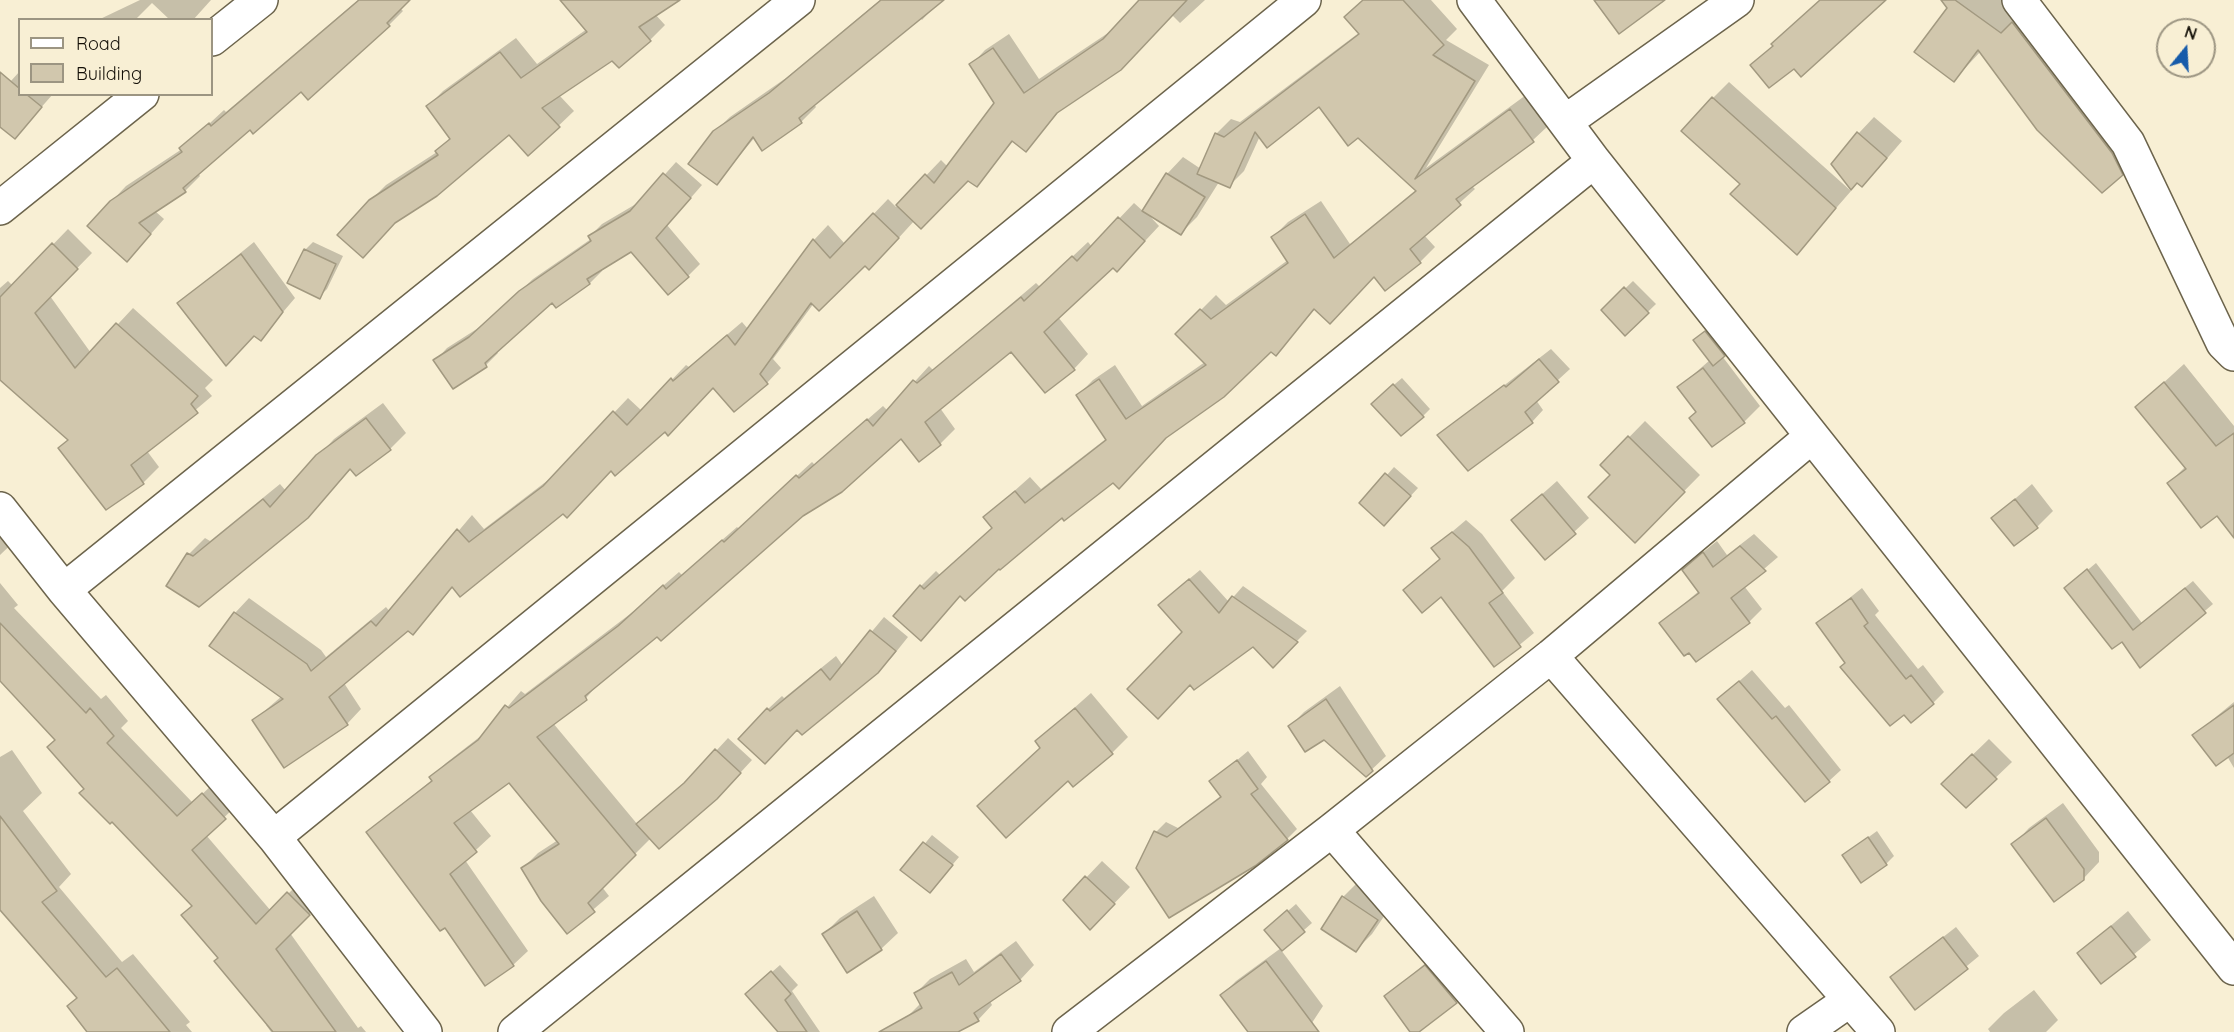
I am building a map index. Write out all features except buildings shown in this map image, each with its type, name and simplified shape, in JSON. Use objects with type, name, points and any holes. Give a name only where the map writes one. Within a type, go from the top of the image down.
[{"type":"street","points":[[213,38],[261,0]]},
{"type":"street","points":[[64,590],[798,0]]},
{"type":"street","points":[[274,837],[1304,0]]},
{"type":"street","points":[[1474,0],[1594,161],[2234,968]]},
{"type":"street","points":[[1565,122],[1737,0]]},
{"type":"street","points":[[2019,0],[2128,143],[2230,348]]},
{"type":"street","points":[[0,208],[140,96]]},
{"type":"street","points":[[515,1032],[1594,161]]},
{"type":"street","points":[[1069,1032],[1332,830],[1551,656],[1811,437]]},
{"type":"street","points":[[0,509],[64,590],[274,837],[425,1032]]},
{"type":"street","points":[[1551,656],[1878,1032]]},
{"type":"street","points":[[1332,830],[1507,1032]]},
{"type":"street","points":[[1804,1032],[1850,1000]]}]
